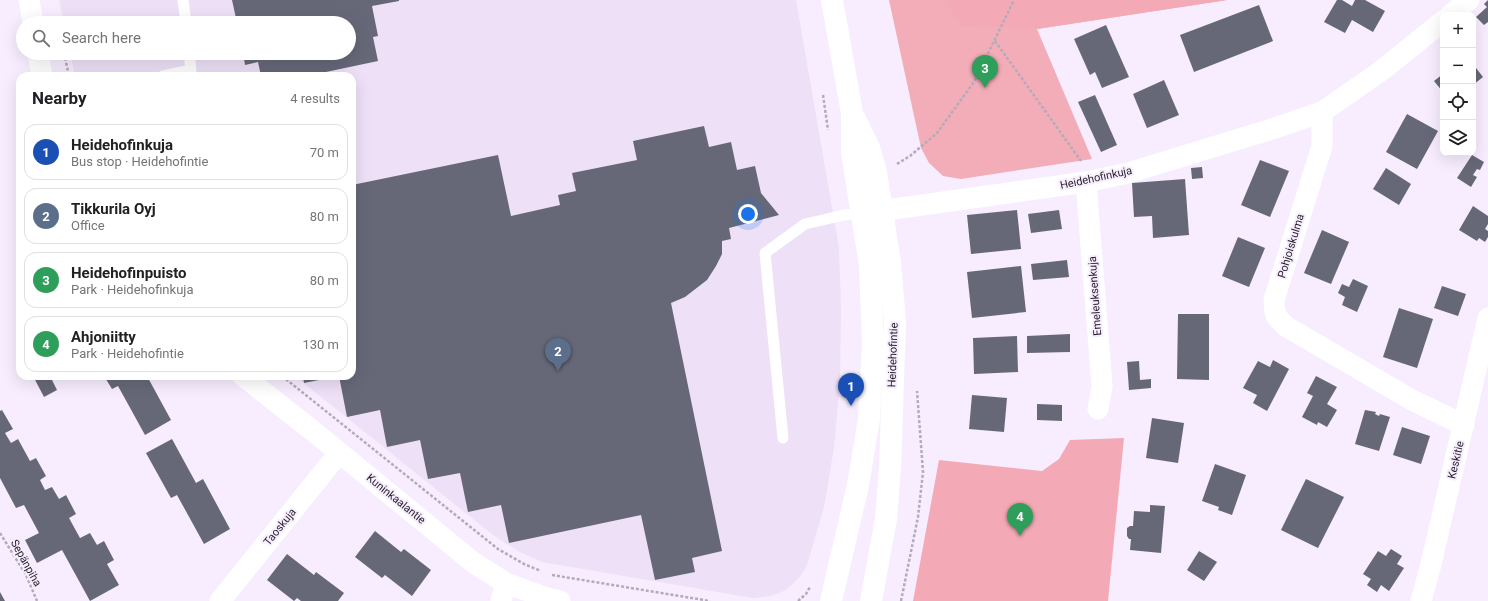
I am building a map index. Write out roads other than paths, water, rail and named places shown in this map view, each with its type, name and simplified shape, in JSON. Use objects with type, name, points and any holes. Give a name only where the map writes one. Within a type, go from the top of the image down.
[{"type":"main road","name":"Heidehofintie","points":[[832,0],[852,113],[852,152],[890,263],[895,322],[890,468],[886,519],[871,601]]},
{"type":"main road","name":"Heidehofintie","points":[[831,601],[858,485],[868,419],[873,343],[870,265],[873,212]]},
{"type":"street","points":[[29,0],[32,16]]},
{"type":"street","points":[[1454,12],[1469,0]]},
{"type":"street","points":[[1322,112],[1381,71],[1440,23]]},
{"type":"street","points":[[39,60],[41,72]]},
{"type":"street","name":"Heidehofinkuja","points":[[873,212],[1086,175],[1128,173],[1322,112]]},
{"type":"street","name":"Pohjoiskulma","points":[[1322,112],[1322,146],[1274,300],[1274,312],[1278,319],[1287,327],[1412,400],[1464,425]]},
{"type":"street","name":"Emeleuksenkuja","points":[[1086,175],[1102,386],[1098,409]]},
{"type":"street","name":"Keskitie","points":[[1421,601],[1464,425],[1488,318]]},
{"type":"street","name":"Kuninkaalantie","points":[[248,380],[474,563],[504,592],[560,601]]},
{"type":"street","name":"Taoskuja","points":[[220,601],[339,453]]},
{"type":"lane","points":[[183,0],[185,16]]},
{"type":"lane","points":[[182,72],[191,70],[190,60]]},
{"type":"lane","points":[[783,438],[765,253],[805,224],[844,215],[873,212]]},
{"type":"place","name":"Heidehofinpuisto","points":[[985,88]]},
{"type":"place","name":"Tikkurila Oyj","points":[[558,371]]},
{"type":"place","name":"Heidehofinkuja","points":[[851,406]]},
{"type":"place","name":"Ahjoniitty","points":[[1020,536]]}]
